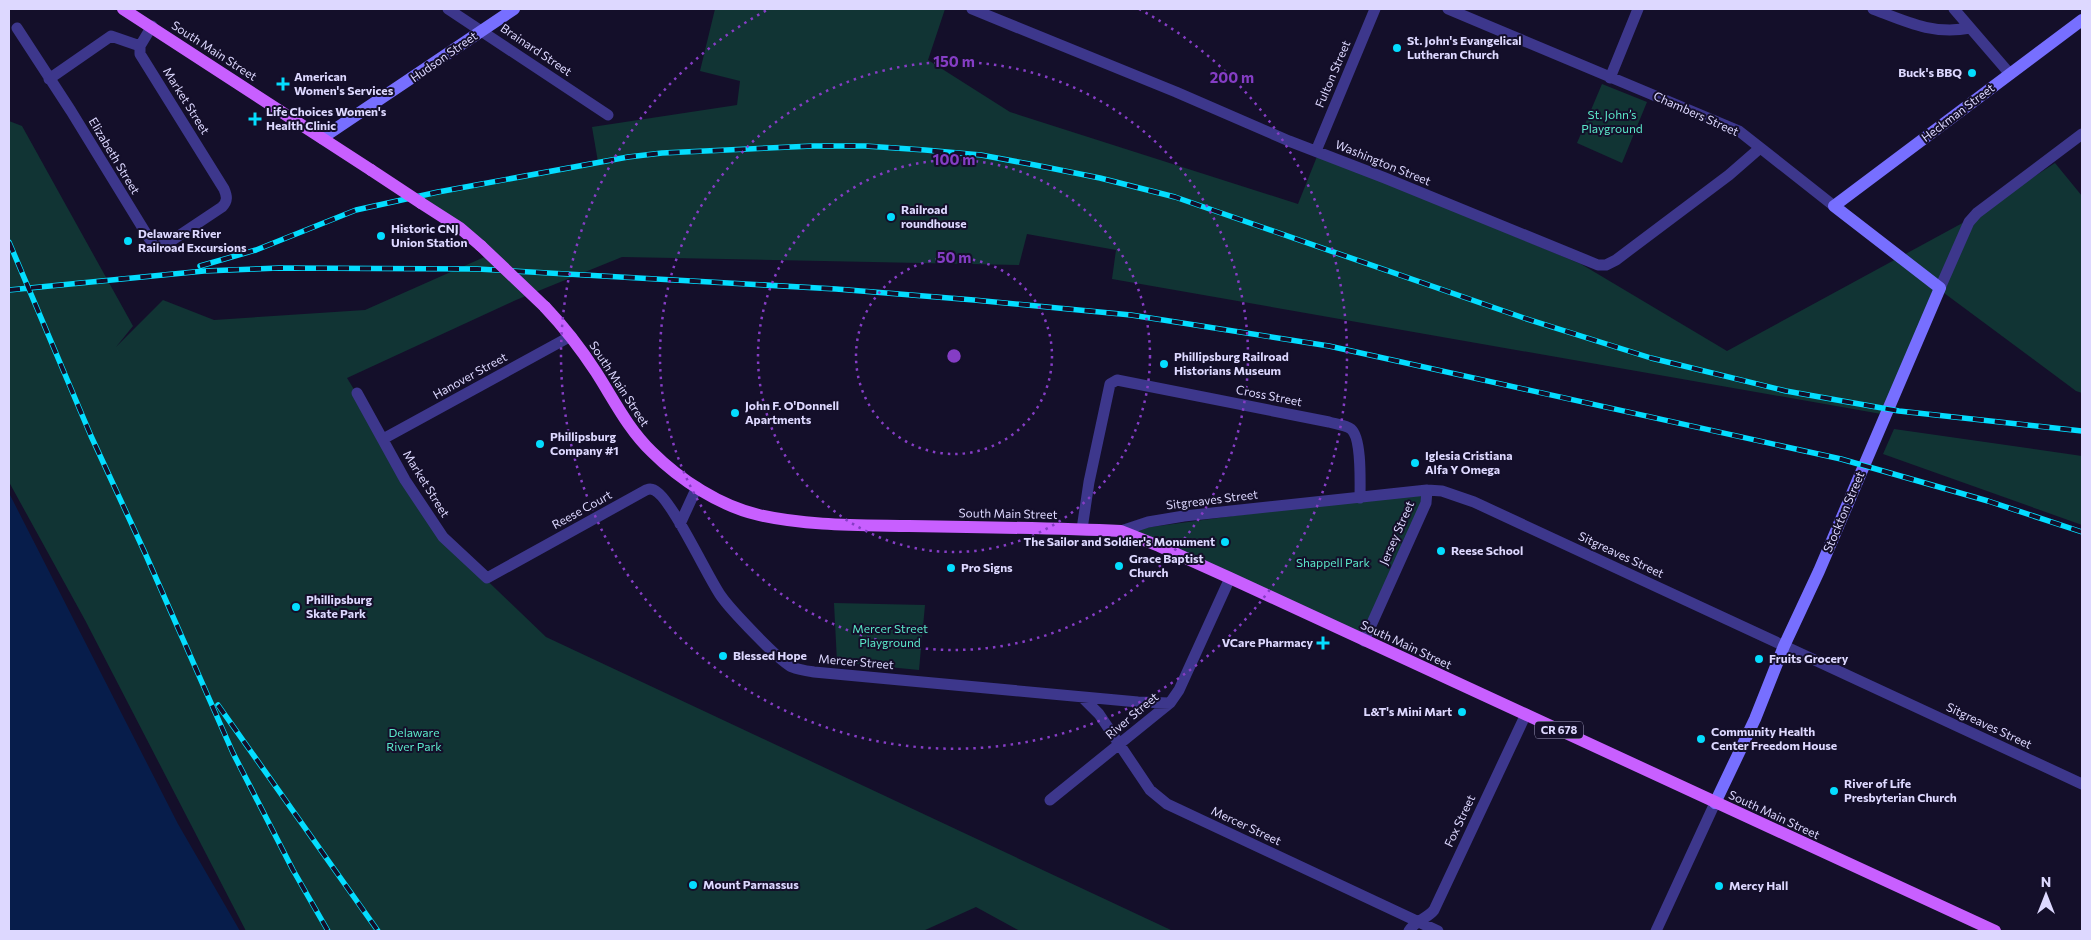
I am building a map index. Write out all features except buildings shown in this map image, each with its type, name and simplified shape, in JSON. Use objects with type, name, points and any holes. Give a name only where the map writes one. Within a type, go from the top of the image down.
[{"type":"main road","name":"South Main Street","points":[[123,9],[152,26],[460,228],[545,307],[571,336],[638,438],[653,454],[696,487],[728,504],[758,515],[824,523],[1121,531],[1230,578],[1995,931]]},
{"type":"street","name":"Brainard Street","points":[[448,9],[608,115]]},
{"type":"street","name":"Hudson Street","points":[[322,138],[514,9]]},
{"type":"street","name":"Washington Street","points":[[972,9],[1598,265],[1606,265],[1616,260],[1688,206],[1760,148]]},
{"type":"street","name":"Fulton Street","points":[[1316,151],[1375,9]]},
{"type":"street","name":"Chambers Street","points":[[1448,9],[1730,127],[1760,148],[1940,288]]},
{"type":"street","points":[[1610,78],[1638,9]]},
{"type":"street","points":[[1873,9],[1941,31],[1970,28]]},
{"type":"street","points":[[1954,9],[2010,74]]},
{"type":"street","name":"Heckman Street","points":[[1834,206],[2082,20]]},
{"type":"street","points":[[49,79],[111,36],[140,46],[152,26]]},
{"type":"street","name":"Elizabeth Street","points":[[17,28],[155,248]]},
{"type":"street","name":"Market Street","points":[[140,46],[140,54],[227,196],[222,207],[168,243],[155,248]]},
{"type":"street","name":"Stockton Street","points":[[1656,931],[1754,720],[1784,646],[1819,572],[1969,222],[1976,213],[2082,134]]},
{"type":"street","name":"Hanover Street","points":[[383,439],[571,336]]},
{"type":"street","name":"Cross Street","points":[[1082,529],[1089,482],[1110,384],[1117,380],[1329,422],[1349,428],[1353,430],[1357,440],[1360,498]]},
{"type":"street","name":"Market Street","points":[[357,393],[405,480],[443,537],[487,578]]},
{"type":"street","points":[[680,524],[696,487]]},
{"type":"street","name":"Reese Court","points":[[487,578],[646,490],[655,490],[680,524]]},
{"type":"street","name":"Sitgreaves Street","points":[[1121,531],[1148,522],[1184,516],[1427,490],[1442,491],[1474,502],[2082,784]]},
{"type":"street","name":"Jersey Street","points":[[1364,641],[1426,503],[1427,490]]},
{"type":"street","name":"Mercer Street","points":[[680,524],[706,574],[722,597],[791,666],[814,672],[1082,697],[1170,703]]},
{"type":"street","name":"River Street","points":[[1050,800],[1170,703],[1179,690],[1230,578]]},
{"type":"street","name":"Mercer Street","points":[[1082,697],[1099,714],[1150,790],[1167,804],[1438,931]]},
{"type":"street","name":"Fox Street","points":[[1409,931],[1417,922],[1430,915],[1434,910],[1526,714]]},
{"type":"green space","name":"Delaware River Park","points":[[715,9],[945,9],[928,60],[1010,112],[1298,204],[1318,154],[1581,264],[1727,351],[1968,220],[2055,163],[2082,196],[2082,393],[2076,391],[1940,290],[1887,415],[1112,279],[1116,250],[1027,234],[1019,265],[622,257],[516,300],[347,378],[449,544],[546,637],[1173,931],[1020,931],[976,907],[923,931],[246,931],[85,620],[9,482],[9,121],[22,126],[133,326],[116,347],[163,300],[214,320],[365,310],[489,255],[420,197],[598,162],[592,127],[737,105],[740,81],[700,71]]},
{"type":"green space","name":"St. John’s Playground","points":[[1602,84],[1647,102],[1622,163],[1577,143]]},
{"type":"green space","points":[[1894,429],[2082,456],[2082,525],[1883,454]]},
{"type":"green space","name":"Shappell Park","points":[[1427,490],[1364,641],[1121,531]]},
{"type":"green space","name":"Mercer Street Playground","points":[[834,603],[925,605],[919,670],[837,662]]},
{"type":"water","points":[[9,493],[178,824],[240,931],[9,931]]},
{"type":"railway","points":[[200,266],[256,250],[356,210],[438,192],[628,157],[662,153],[813,146],[865,146],[925,150],[981,155],[1035,165],[1100,178],[1175,197],[1524,318],[1651,358],[1786,391],[1899,411],[2082,431]]},
{"type":"railway","points":[[9,242],[91,436],[233,753],[293,870],[328,931]]},
{"type":"railway","points":[[9,290],[204,271],[279,268],[477,269],[836,289],[1131,315],[1329,346],[1841,459],[1988,501],[2082,532]]},
{"type":"railway","points":[[218,705],[378,931]]},
{"type":"place","name":"St. John's Evangelical Lutheran Church","points":[[1397,48]]},
{"type":"place","name":"Buck's BBQ","points":[[1972,73]]},
{"type":"place","name":"American Women's Services","points":[[283,84]]},
{"type":"place","name":"Life Choices Women's Health Clinic","points":[[255,119]]},
{"type":"place","name":"Railroad roundhouse","points":[[891,217]]},
{"type":"place","name":"Historic CNJ Union Station","points":[[381,236]]},
{"type":"place","name":"Delaware River Railroad Excursions","points":[[128,241]]},
{"type":"place","name":"Phillipsburg Railroad Historians Museum","points":[[1164,364]]},
{"type":"place","name":"John F. O'Donnell Apartments","points":[[735,413]]},
{"type":"place","name":"Phillipsburg Company #1","points":[[540,444]]},
{"type":"place","name":"Iglesia Cristiana Alfa Y Omega","points":[[1415,463]]},
{"type":"place","name":"The Sailor and Soldier's Monument","points":[[1225,542]]},
{"type":"place","name":"Reese School","points":[[1441,551]]},
{"type":"place","name":"Grace Baptist Church","points":[[1119,566]]},
{"type":"place","name":"Pro Signs","points":[[951,568]]},
{"type":"place","name":"Phillipsburg Skate Park","points":[[296,607]]},
{"type":"place","name":"VCare Pharmacy","points":[[1323,643]]},
{"type":"place","name":"Blessed Hope","points":[[723,656]]},
{"type":"place","name":"Fruits Grocery","points":[[1759,659]]},
{"type":"place","name":"L&T's Mini Mart","points":[[1462,712]]},
{"type":"place","name":"Community Health Center Freedom House","points":[[1701,739]]},
{"type":"place","name":"River of Life Presbyterian Church","points":[[1834,791]]},
{"type":"place","name":"Mount Parnassus","points":[[693,885]]},
{"type":"place","name":"Mercy Hall","points":[[1719,886]]}]
